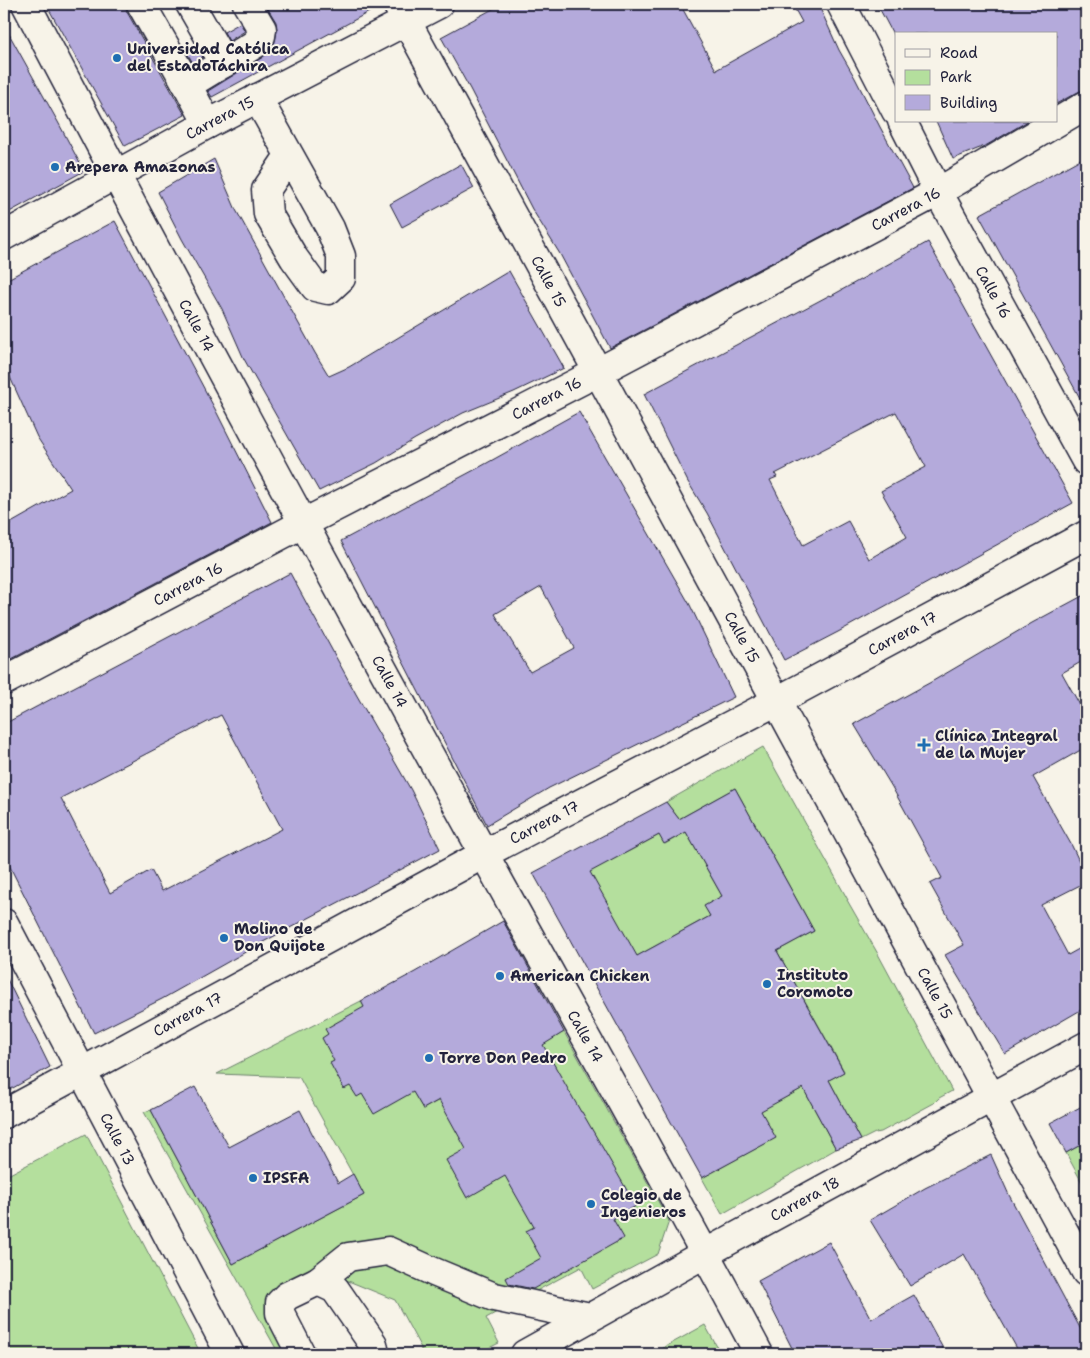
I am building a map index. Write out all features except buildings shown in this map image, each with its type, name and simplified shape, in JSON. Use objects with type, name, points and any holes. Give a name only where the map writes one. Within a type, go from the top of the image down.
[{"type":"street","name":"Calle 14","points":[[26,4],[304,524],[484,854],[706,1253],[759,1354]]},
{"type":"street","points":[[142,4],[208,124]]},
{"type":"street","points":[[190,4],[224,63]]},
{"type":"street","points":[[185,81],[199,78],[255,44],[261,36],[262,29],[247,4]]},
{"type":"street","name":"Carrera 15","points":[[4,236],[257,98],[401,12],[439,4]]},
{"type":"street","points":[[841,4],[895,109]]},
{"type":"street","name":"Calle 15","points":[[401,12],[1086,1272]]},
{"type":"street","points":[[257,98],[290,156]]},
{"type":"street","name":"Carrera 16","points":[[1058,121],[1086,105]]},
{"type":"street","name":"Calle 16","points":[[903,122],[938,192],[1086,461]]},
{"type":"street","name":"Carrera 16","points":[[4,681],[598,372],[938,192],[1057,122]]},
{"type":"street","name":"Carrera 17","points":[[4,1114],[484,854],[777,701],[1086,535]]},
{"type":"street","name":"Calle 13","points":[[4,923],[230,1354]]},
{"type":"street","name":"Carrera 18","points":[[525,1354],[1086,1046]]},
{"type":"street","points":[[301,1354],[280,1313],[280,1304],[287,1296],[318,1281],[348,1257],[388,1251],[494,1297],[590,1317]]},
{"type":"street","points":[[318,1281],[335,1289],[373,1344],[375,1354]]},
{"type":"green space","points":[[763,747],[952,1091],[881,1132],[861,1140],[829,1080],[844,1071],[777,951],[814,931],[735,788],[679,819],[666,802]]},
{"type":"green space","points":[[686,832],[722,896],[705,906],[710,916],[637,956],[562,878],[620,856],[659,835],[665,844]]},
{"type":"green space","points":[[361,1001],[423,1109],[564,1032],[669,1221],[658,1254],[592,1289],[581,1267],[486,1318],[499,1343],[477,1354],[421,1354],[421,1348],[395,1300],[324,1271],[265,1303],[293,1354],[279,1354],[144,1112],[151,1110],[233,1264],[364,1195],[299,1077],[217,1074]]},
{"type":"green space","points":[[758,1078],[773,1104],[803,1088],[836,1149],[722,1214],[702,1178],[775,1138],[758,1106]]},
{"type":"green space","points":[[86,1134],[201,1354],[4,1354],[4,1177]]},
{"type":"green space","points":[[1086,1142],[1086,1190],[1066,1153]]},
{"type":"green space","points":[[705,1325],[721,1354],[652,1354]]},
{"type":"place","name":"Universidad Católica del EstadoTáchira","points":[[117,58]]},
{"type":"place","name":"Arepera Amazonas","points":[[55,167]]},
{"type":"place","name":"Clínica Integral de la Mujer","points":[[924,745]]},
{"type":"place","name":"Molino de Don Quijote","points":[[224,938]]},
{"type":"place","name":"American Chicken","points":[[500,976]]},
{"type":"place","name":"Instituto Coromoto","points":[[767,984]]},
{"type":"place","name":"Torre Don Pedro","points":[[429,1058]]},
{"type":"place","name":"IPSFA","points":[[253,1178]]},
{"type":"place","name":"Colegio de Ingenieros","points":[[591,1204]]}]
